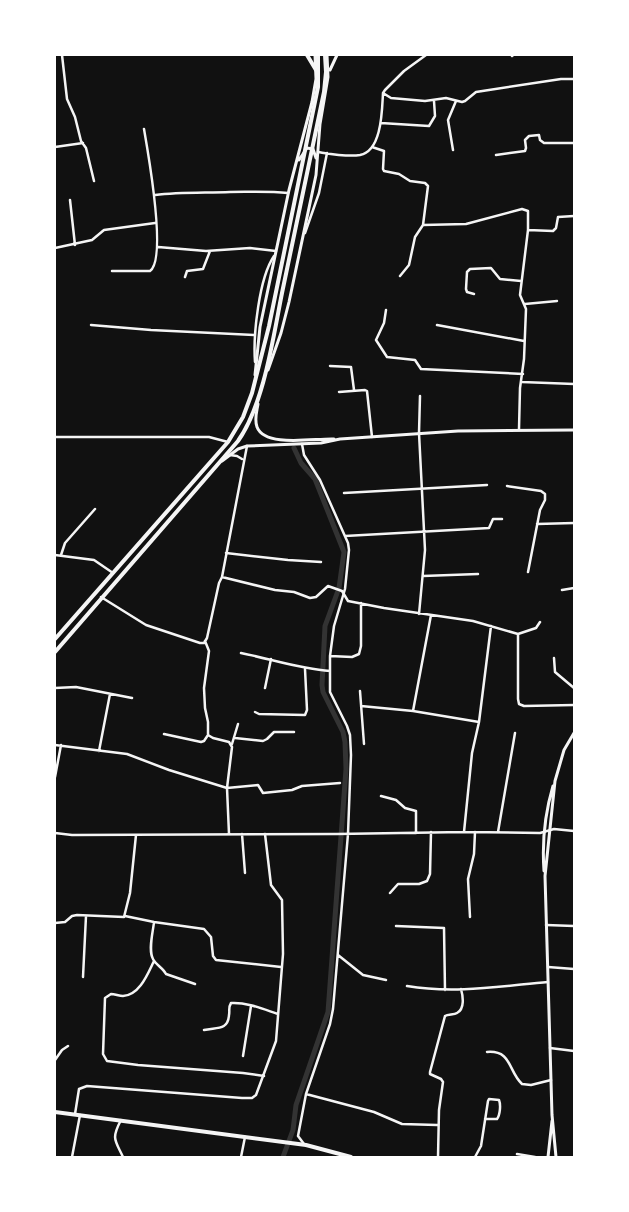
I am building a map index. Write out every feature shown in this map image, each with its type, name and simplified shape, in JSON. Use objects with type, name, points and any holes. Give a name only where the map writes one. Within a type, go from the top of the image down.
[{"type":"main road","points":[[307,55],[316,70]]},
{"type":"main road","points":[[255,378],[260,327],[295,167],[312,102],[317,55]]},
{"type":"main road","points":[[55,638],[228,442],[243,417],[268,326],[318,87],[317,55]]},
{"type":"main road","points":[[326,55],[328,76]]},
{"type":"main road","points":[[326,55],[324,92],[260,391],[256,420],[259,431],[269,438],[283,440],[340,439]]},
{"type":"main road","points":[[260,391],[282,333],[316,174],[320,124],[328,76],[337,55]]},
{"type":"main road","points":[[295,167],[307,148],[313,149],[317,162]]},
{"type":"main road","points":[[55,652],[242,435],[259,398]]},
{"type":"main road","points":[[218,464],[238,449],[247,446],[302,444],[418,433],[519,429],[574,430]]},
{"type":"main road","points":[[556,1157],[552,1115],[543,857],[548,804],[564,750],[574,733]]},
{"type":"main road","points":[[545,876],[555,781]]},
{"type":"main road","points":[[55,1112],[306,1145],[351,1157]]},
{"type":"main road","points":[[548,1157],[552,1115]]},
{"type":"street","points":[[62,55],[66,92],[80,138],[86,148],[94,181]]},
{"type":"street","points":[[317,152],[359,155],[372,147],[381,123],[383,93],[404,71],[426,55]]},
{"type":"street","points":[[383,93],[391,98],[434,101],[446,98],[465,101],[476,92],[561,79],[574,79]]},
{"type":"street","points":[[453,150],[448,120],[456,100]]},
{"type":"street","points":[[381,123],[430,126],[435,116],[434,101]]},
{"type":"street","points":[[112,271],[150,271],[154,268],[158,247],[155,222],[155,194],[144,129]]},
{"type":"street","points":[[496,155],[525,151],[525,140],[529,136],[539,135],[540,140],[544,143],[574,143]]},
{"type":"street","points":[[55,147],[82,143]]},
{"type":"street","points":[[372,147],[384,151],[384,171],[399,174],[410,181],[428,184],[423,225],[415,237],[409,265],[400,276]]},
{"type":"street","points":[[304,236],[320,193],[327,153]]},
{"type":"street","points":[[155,194],[266,191],[289,193]]},
{"type":"street","points":[[70,200],[75,245]]},
{"type":"street","points":[[423,225],[466,224],[524,209],[529,213],[520,295],[526,309],[519,429]]},
{"type":"street","points":[[528,230],[553,231],[556,228],[559,216],[574,216]]},
{"type":"street","points":[[55,248],[95,239],[104,230],[155,222]]},
{"type":"street","points":[[158,247],[210,251],[250,248],[278,251]]},
{"type":"street","points":[[184,277],[187,271],[203,269],[210,251]]},
{"type":"street","points":[[256,368],[255,321],[269,263],[278,251]]},
{"type":"street","points":[[474,294],[466,290],[467,271],[470,269],[491,268],[500,279],[521,281]]},
{"type":"street","points":[[525,304],[557,301]]},
{"type":"street","points":[[386,310],[384,322],[376,340],[387,358],[413,360],[417,362],[421,369],[523,374]]},
{"type":"street","points":[[91,325],[254,335]]},
{"type":"street","points":[[437,325],[524,341]]},
{"type":"street","points":[[330,366],[351,367],[354,390]]},
{"type":"street","points":[[522,382],[574,384]]},
{"type":"street","points":[[339,392],[367,391],[372,436]]},
{"type":"street","points":[[419,614],[426,550],[418,433],[420,396]]},
{"type":"street","points":[[55,438],[209,437],[228,442]]},
{"type":"street","points":[[302,444],[304,455],[320,480],[345,536],[349,550],[343,592],[334,626],[328,670],[330,692],[350,736],[351,763],[338,955],[330,1024],[306,1094],[298,1132],[298,1136],[306,1145]]},
{"type":"street","points":[[164,734],[201,742],[208,735],[204,688],[210,651],[205,642],[222,577],[247,446]]},
{"type":"street","points":[[230,455],[239,456],[243,461]]},
{"type":"street","points":[[344,493],[487,485]]},
{"type":"street","points":[[507,486],[543,492],[545,500],[540,510],[528,572]]},
{"type":"street","points":[[61,555],[65,542],[95,509]]},
{"type":"street","points":[[345,536],[489,528],[493,519],[502,518]]},
{"type":"street","points":[[537,524],[574,523]]},
{"type":"street","points":[[226,553],[321,562]]},
{"type":"street","points":[[55,555],[97,561],[112,573]]},
{"type":"street","points":[[423,576],[478,574]]},
{"type":"street","points":[[222,577],[275,590],[294,592],[310,598],[316,597],[327,587],[334,588],[343,592],[347,600],[419,614],[473,621],[518,634],[536,628],[540,622]]},
{"type":"street","points":[[562,590],[574,588]]},
{"type":"street","points":[[101,597],[146,625],[200,643],[205,642]]},
{"type":"street","points":[[330,656],[352,657],[359,654],[361,646],[361,603]]},
{"type":"street","points":[[413,711],[431,615]]},
{"type":"street","points":[[464,832],[472,753],[479,722],[491,626]]},
{"type":"street","points":[[518,634],[519,704],[524,706],[574,704]]},
{"type":"street","points":[[241,653],[305,669],[328,670]]},
{"type":"street","points":[[554,658],[555,672],[574,688]]},
{"type":"street","points":[[265,688],[271,659]]},
{"type":"street","points":[[255,712],[259,714],[305,715],[307,710],[305,669]]},
{"type":"street","points":[[55,688],[76,687],[132,698]]},
{"type":"street","points":[[360,691],[364,744]]},
{"type":"street","points":[[99,751],[110,694]]},
{"type":"street","points":[[361,706],[413,711],[479,722]]},
{"type":"street","points":[[229,834],[227,788],[232,744],[238,724]]},
{"type":"street","points":[[234,738],[262,741],[274,732],[294,732]]},
{"type":"street","points":[[498,832],[515,733]]},
{"type":"street","points":[[208,735],[232,744]]},
{"type":"street","points":[[55,745],[133,755],[170,770],[227,788],[255,784],[258,785],[263,793],[292,790],[302,786],[340,783]]},
{"type":"street","points":[[55,777],[61,746]]},
{"type":"street","points":[[381,796],[396,800],[405,808],[416,811],[416,833]]},
{"type":"street","points":[[55,833],[347,834],[574,830]]},
{"type":"street","points":[[390,893],[398,884],[424,884],[427,881],[430,874],[431,832]]},
{"type":"street","points":[[470,917],[468,879],[474,854],[475,832]]},
{"type":"street","points":[[126,916],[136,834]]},
{"type":"street","points":[[242,834],[245,873]]},
{"type":"street","points":[[72,1157],[78,1114],[78,1093],[82,1087],[252,1098],[256,1096],[276,1041],[282,967],[282,900],[271,885],[265,834]]},
{"type":"street","points":[[55,923],[65,922],[72,916],[121,918],[126,916],[204,929],[211,936],[213,956],[216,960],[282,967]]},
{"type":"street","points":[[83,978],[86,916]]},
{"type":"street","points":[[154,922],[151,952],[154,961],[161,966],[166,974],[194,984]]},
{"type":"street","points":[[546,925],[574,926]]},
{"type":"street","points":[[396,926],[444,928],[445,990]]},
{"type":"street","points":[[338,955],[363,975],[386,980]]},
{"type":"street","points":[[154,961],[143,984],[132,993],[125,996],[111,994],[105,998],[103,1054],[106,1061],[264,1076]]},
{"type":"street","points":[[548,967],[574,968]]},
{"type":"street","points":[[407,986],[445,990],[548,982]]},
{"type":"street","points":[[438,1157],[438,1126],[443,1082],[441,1079],[430,1074],[430,1072],[444,1016],[455,1015],[461,1009],[463,1000],[461,989]]},
{"type":"street","points":[[204,1030],[226,1026],[230,1016],[229,1007],[231,1003],[251,1005],[278,1014]]},
{"type":"street","points":[[242,1056],[251,1005]]},
{"type":"street","points":[[55,1060],[62,1050],[68,1046]]},
{"type":"street","points":[[550,1048],[574,1051]]},
{"type":"street","points":[[487,1052],[498,1052],[503,1055],[522,1084],[531,1085],[551,1080]]},
{"type":"street","points":[[306,1094],[342,1102],[374,1112],[402,1124],[438,1126]]},
{"type":"street","points":[[475,1157],[481,1146],[485,1119],[488,1100],[499,1100],[499,1117],[497,1119],[485,1119]]},
{"type":"street","points":[[121,1120],[114,1133],[114,1140],[123,1157]]},
{"type":"street","points":[[241,1157],[245,1137]]},
{"type":"street","points":[[517,1154],[535,1157]]},
{"type":"waterway","points":[[283,1157],[293,1130],[296,1105],[328,1012],[346,769],[343,732],[323,692],[322,685],[325,626],[339,588],[344,552],[315,479],[301,463],[294,448]]}]
